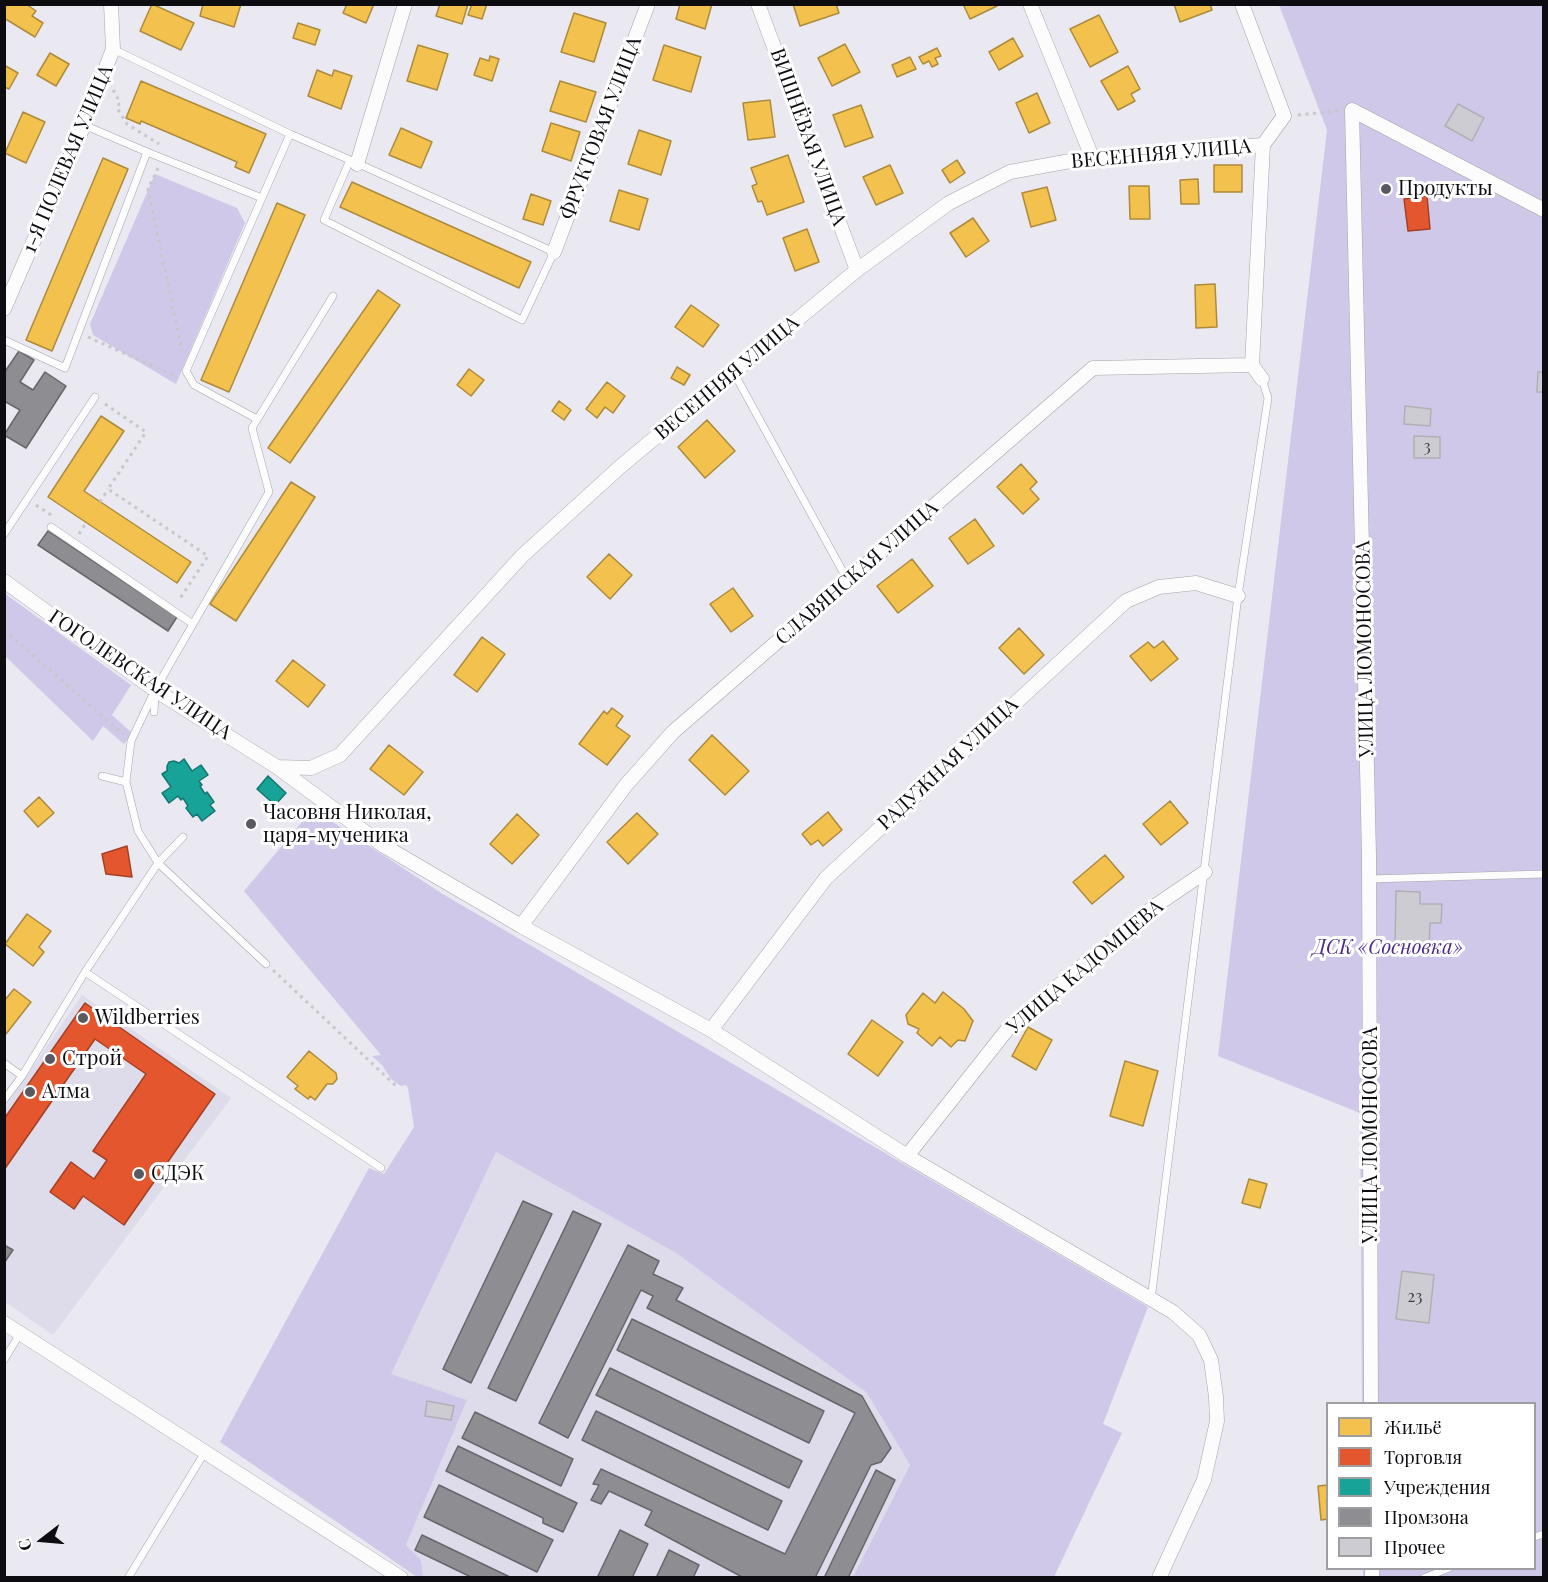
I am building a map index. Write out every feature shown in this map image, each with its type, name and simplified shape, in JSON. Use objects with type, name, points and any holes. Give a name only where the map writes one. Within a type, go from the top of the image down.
[{"type":"street","name":"1-Я ПОЛЕВАЯ УЛИЦА","points":[[4,309],[84,125],[113,49],[111,4]]},
{"type":"street","points":[[354,162],[405,4]]},
{"type":"street","name":"ФРУКТОВАЯ УЛИЦА","points":[[554,252],[648,4]]},
{"type":"street","name":"ВИШНЁВАЯ УЛИЦА","points":[[758,4],[857,270]]},
{"type":"street","points":[[1030,4],[1092,157]]},
{"type":"street","points":[[1242,4],[1284,116],[1263,145],[1252,365],[1262,379]]},
{"type":"street","points":[[1352,110],[1544,210]]},
{"type":"street","name":"УЛИЦА ЛОМОНОСОВА","points":[[1352,110],[1370,879],[1371,1402]]},
{"type":"street","name":"ВЕСЕННЯЯ УЛИЦА","points":[[277,767],[311,768],[340,755],[522,556],[621,466],[857,270],[949,203],[1010,172],[1092,157],[1263,145]]},
{"type":"street","name":"СЛАВЯНСКАЯ УЛИЦА","points":[[522,926],[626,785],[673,732],[1093,368],[1252,365]]},
{"type":"street","name":"ГОГОЛЕВСКАЯ УЛИЦА","points":[[4,581],[155,690],[277,767],[300,791],[384,846],[522,926],[711,1030],[907,1156],[1173,1312],[1198,1335],[1211,1360],[1217,1421],[1204,1480],[1159,1578]]},
{"type":"street","name":"РАДУЖНАЯ УЛИЦА","points":[[711,1030],[826,878],[1126,601],[1159,587],[1196,583],[1238,596]]},
{"type":"street","name":"УЛИЦА КАДОМЦЕВА","points":[[907,1156],[1010,1026],[1155,906],[1205,872]]},
{"type":"street","points":[[4,1323],[401,1578]]},
{"type":"lane","points":[[113,49],[290,134],[354,162],[554,252],[522,320],[324,220],[354,162]]},
{"type":"lane","points":[[84,125],[262,198]]},
{"type":"lane","points":[[257,419],[194,385],[186,371],[290,134]]},
{"type":"lane","points":[[4,340],[65,368],[147,152]]},
{"type":"lane","points":[[266,964],[158,863],[138,831],[126,782],[131,741],[155,690],[268,492],[252,428],[333,296]]},
{"type":"lane","points":[[734,372],[848,581]]},
{"type":"lane","points":[[1150,1299],[1238,596],[1268,398],[1262,379]]},
{"type":"lane","points":[[4,534],[95,397]]},
{"type":"lane","points":[[51,527],[193,624]]},
{"type":"lane","points":[[154,712],[155,690]]},
{"type":"lane","points":[[102,776],[126,782]]},
{"type":"lane","points":[[4,1101],[22,1076],[85,972],[158,863],[183,837]]},
{"type":"lane","points":[[1370,879],[1544,874]]},
{"type":"lane","points":[[85,972],[381,1168]]},
{"type":"lane","points":[[4,1063],[22,1076]]},
{"type":"lane","points":[[4,1360],[21,1332]]},
{"type":"lane","points":[[128,1578],[205,1452]]},
{"type":"lane","points":[[1424,1578],[1446,1570]]},
{"type":"path","points":[[103,73],[120,102],[117,108],[127,124],[159,142],[162,157],[148,189],[186,371]]},
{"type":"path","points":[[1284,116],[1352,110]]},
{"type":"path","points":[[78,333],[194,385]]},
{"type":"path","points":[[95,397],[146,432],[100,502]]},
{"type":"path","points":[[108,489],[208,556],[179,600]]},
{"type":"path","points":[[79,534],[86,523]]},
{"type":"path","points":[[4,630],[131,741]]},
{"type":"path","points":[[266,964],[396,1086]]},
{"type":"shaded area","points":[[82,995],[231,1098],[53,1335],[5,1302],[5,1108]]},
{"type":"shaded area","points":[[496,1152],[676,1253],[867,1393],[910,1465],[853,1577],[423,1577],[421,1560],[406,1545],[467,1400],[390,1374]]},
{"type":"green space","name":"ДСК «Сосновка»","points":[[1279,5],[1543,5],[1543,1577],[1363,1577],[1363,1570],[1536,1570],[1536,1402],[1362,1402],[1360,1113],[1218,1056],[1327,130]]},
{"type":"green space","points":[[155,174],[237,208],[245,223],[176,384],[93,335],[90,324]]},
{"type":"green space","points":[[4,593],[131,685],[112,715],[132,733],[124,744],[103,726],[93,741],[5,656]]},
{"type":"green space","points":[[313,809],[441,893],[1148,1307],[1103,1424],[1122,1433],[1054,1577],[853,1577],[910,1465],[867,1393],[676,1253],[496,1152],[391,1374],[467,1400],[406,1545],[421,1560],[423,1577],[417,1577],[220,1442],[369,1168],[384,1174],[414,1127],[406,1085],[401,1086],[391,1079],[382,1065],[372,1056],[381,1055],[244,891]]},
{"type":"building: Жильё","points":[[4,4],[26,4],[36,11],[32,16],[43,23],[35,37],[4,18]]},
{"type":"building: Жильё","points":[[152,4],[194,23],[181,50],[140,31]]},
{"type":"building: Жильё","points":[[203,4],[241,4],[234,27],[200,16]]},
{"type":"building: Жильё","points":[[347,4],[374,4],[366,23],[343,13]]},
{"type":"building: Жильё","points":[[440,4],[468,4],[462,24],[436,16]]},
{"type":"building: Жильё","points":[[472,4],[487,4],[482,19],[468,15]]},
{"type":"building: Жильё","points":[[680,4],[712,4],[705,29],[676,19]]},
{"type":"building: Жильё","points":[[793,4],[836,4],[839,13],[800,26]]},
{"type":"building: Жильё","points":[[963,4],[996,4],[997,6],[970,19]]},
{"type":"building: Жильё","points":[[1174,4],[1210,4],[1212,10],[1180,22]]},
{"type":"building: Жильё","points":[[574,13],[606,23],[594,62],[561,52]]},
{"type":"building: Жильё","points":[[1099,15],[1118,52],[1090,67],[1070,29]]},
{"type":"building: Жильё","points":[[298,23],[320,30],[315,45],[293,38]]},
{"type":"building: Жильё","points":[[1013,38],[1023,56],[999,70],[989,52]]},
{"type":"building: Жильё","points":[[845,44],[860,72],[832,86],[818,58]]},
{"type":"building: Жильё","points":[[418,45],[448,54],[437,90],[407,81]]},
{"type":"building: Жильё","points":[[664,45],[701,57],[691,92],[653,80]]},
{"type":"building: Жильё","points":[[937,48],[941,56],[935,58],[938,64],[932,67],[929,61],[923,64],[919,57]]},
{"type":"building: Жильё","points":[[50,53],[69,64],[56,86],[37,75]]},
{"type":"building: Жильё","points":[[490,56],[499,59],[492,81],[474,75],[480,58],[489,61]]},
{"type":"building: Жильё","points":[[910,57],[916,69],[897,77],[892,65]]},
{"type":"building: Жильё","points":[[4,65],[18,73],[9,89],[4,87]]},
{"type":"building: Жильё","points":[[1128,66],[1140,89],[1131,94],[1135,101],[1118,110],[1101,81]]},
{"type":"building: Жильё","points":[[317,70],[332,76],[334,70],[352,76],[341,109],[308,96]]},
{"type":"building: Жильё","points":[[141,81],[266,134],[249,173],[235,167],[237,162],[141,121],[140,124],[126,118]]},
{"type":"building: Жильё","points":[[560,81],[596,92],[586,122],[550,111]]},
{"type":"building: Жильё","points":[[1037,93],[1050,123],[1029,133],[1016,103]]},
{"type":"building: Жильё","points":[[770,100],[775,137],[748,140],[743,103]]},
{"type":"building: Жильё","points":[[861,105],[873,137],[845,147],[833,115]]},
{"type":"building: Жильё","points":[[23,112],[45,122],[26,163],[5,153]]},
{"type":"building: Жильё","points":[[551,123],[580,132],[571,161],[542,151]]},
{"type":"building: Жильё","points":[[401,128],[432,142],[421,168],[389,155]]},
{"type":"building: Жильё","points":[[639,130],[671,141],[661,175],[628,164]]},
{"type":"building: Жильё","points":[[788,155],[804,202],[767,215],[762,201],[758,202],[752,186],[757,184],[751,168]]},
{"type":"building: Жильё","points":[[103,158],[128,169],[52,351],[26,340]]},
{"type":"building: Жильё","points":[[957,160],[965,173],[950,183],[942,170]]},
{"type":"building: Жильё","points":[[890,165],[903,193],[876,205],[863,177]]},
{"type":"building: Жильё","points":[[1214,165],[1242,165],[1242,192],[1214,192]]},
{"type":"building: Жильё","points":[[1198,179],[1199,204],[1181,204],[1180,180]]},
{"type":"building: Жильё","points":[[352,182],[531,262],[519,288],[340,207]]},
{"type":"building: Жильё","points":[[1129,186],[1149,186],[1150,219],[1130,219]]},
{"type":"building: Жильё","points":[[1047,187],[1056,220],[1031,227],[1022,193]]},
{"type":"building: Жильё","points":[[619,190],[648,199],[639,230],[610,221]]},
{"type":"building: Жильё","points":[[531,194],[551,201],[543,225],[523,219]]},
{"type":"building: Жильё","points":[[277,203],[305,215],[229,392],[201,380]]},
{"type":"building: Жильё","points":[[973,218],[989,241],[966,257],[950,233]]},
{"type":"building: Жильё","points":[[807,229],[819,262],[795,271],[783,238]]},
{"type":"building: Жильё","points":[[1215,284],[1217,327],[1196,328],[1195,285]]},
{"type":"building: Жильё","points":[[378,290],[400,305],[290,463],[268,448]]},
{"type":"building: Жильё","points":[[691,305],[719,325],[703,347],[675,327]]},
{"type":"building: Жильё","points":[[677,367],[690,375],[684,385],[671,378]]},
{"type":"building: Жильё","points":[[469,369],[484,380],[471,396],[457,385]]},
{"type":"building: Жильё","points":[[607,382],[625,396],[613,413],[605,407],[597,418],[586,409]]},
{"type":"building: Жильё","points":[[559,401],[571,410],[564,420],[552,411]]},
{"type":"building: Жильё","points":[[101,416],[124,431],[84,491],[191,562],[177,583],[48,497]]},
{"type":"building: Жильё","points":[[707,420],[735,451],[705,478],[678,447]]},
{"type":"building: Жильё","points":[[1021,464],[1037,482],[1030,489],[1039,499],[1023,514],[997,487]]},
{"type":"building: Жильё","points":[[291,482],[315,497],[236,621],[210,604]]},
{"type":"building: Жильё","points":[[975,519],[994,546],[968,564],[949,538]]},
{"type":"building: Жильё","points":[[609,554],[632,575],[610,599],[587,577]]},
{"type":"building: Жильё","points":[[912,559],[933,586],[898,613],[877,586]]},
{"type":"building: Жильё","points":[[733,588],[753,616],[731,632],[710,604]]},
{"type":"building: Жильё","points":[[1019,628],[1044,655],[1024,674],[999,648]]},
{"type":"building: Жильё","points":[[482,637],[505,654],[477,692],[454,675]]},
{"type":"building: Жильё","points":[[1163,641],[1178,659],[1151,681],[1130,656],[1148,642],[1154,648]]},
{"type":"building: Жильё","points":[[293,660],[325,685],[308,707],[276,681]]},
{"type":"building: Жильё","points":[[612,708],[623,716],[616,726],[630,736],[607,765],[579,744],[604,711],[607,714]]},
{"type":"building: Жильё","points":[[712,735],[749,771],[725,795],[689,760]]},
{"type":"building: Жильё","points":[[389,745],[423,772],[404,795],[370,769]]},
{"type":"building: Жильё","points":[[39,797],[54,813],[38,827],[24,811]]},
{"type":"building: Жильё","points":[[1170,801],[1188,823],[1161,845],[1143,824]]},
{"type":"building: Жильё","points":[[828,812],[842,830],[823,846],[818,840],[811,845],[802,834]]},
{"type":"building: Жильё","points":[[637,813],[658,834],[628,864],[607,842]]},
{"type":"building: Жильё","points":[[517,814],[539,835],[512,864],[490,844]]},
{"type":"building: Жильё","points":[[1105,855],[1124,877],[1092,904],[1073,882]]},
{"type":"building: Жильё","points":[[27,914],[51,931],[39,947],[44,952],[33,966],[5,944]]},
{"type":"building: Жильё","points":[[14,989],[31,1002],[6,1034],[4,1032],[4,1001]]},
{"type":"building: Жильё","points":[[943,992],[964,1009],[973,1021],[965,1041],[958,1040],[951,1047],[940,1037],[932,1046],[917,1033],[919,1029],[908,1024],[906,1015],[923,993],[935,1003]]},
{"type":"building: Жильё","points":[[872,1020],[903,1042],[878,1076],[848,1054]]},
{"type":"building: Жильё","points":[[1028,1027],[1052,1040],[1036,1070],[1012,1056]]},
{"type":"building: Жильё","points":[[309,1051],[336,1073],[337,1079],[333,1084],[327,1084],[315,1100],[310,1096],[308,1099],[295,1089],[298,1086],[287,1077]]},
{"type":"building: Жильё","points":[[1125,1061],[1158,1071],[1143,1126],[1110,1116]]},
{"type":"building: Жильё","points":[[1249,1179],[1267,1184],[1260,1208],[1242,1203]]},
{"type":"building: Жильё","points":[[1326,1485],[1326,1519],[1321,1520],[1318,1486]]},
{"type":"building: Торговля","points":[[1427,196],[1430,229],[1408,231],[1404,199]]},
{"type":"building: Торговля","points":[[127,846],[132,877],[106,874],[102,854]]},
{"type":"building: Торговля","points":[[85,1003],[215,1094],[124,1225],[83,1196],[74,1209],[50,1192],[71,1162],[94,1179],[107,1160],[93,1151],[146,1074],[95,1039],[4,1170],[4,1119]]},
{"type":"building: Учреждения","points":[[184,759],[192,771],[201,765],[208,775],[199,781],[205,794],[207,792],[214,802],[210,805],[215,811],[202,821],[197,814],[193,817],[186,808],[188,806],[183,798],[181,800],[178,796],[169,803],[162,793],[171,787],[162,774],[167,771],[169,762],[179,763]]},
{"type":"building: Учреждения","points":[[268,776],[286,793],[275,805],[257,789]]},
{"type":"building: Промзона","points":[[19,351],[34,360],[20,382],[33,390],[45,372],[66,386],[26,448],[4,435],[20,410],[4,401],[4,373]]},
{"type":"building: Промзона","points":[[48,531],[177,617],[168,631],[38,545]]},
{"type":"building: Промзона","points":[[523,1201],[552,1214],[471,1383],[443,1369]]},
{"type":"building: Промзона","points":[[573,1211],[601,1224],[516,1401],[488,1388]]},
{"type":"building: Промзона","points":[[4,1245],[13,1250],[4,1263]]},
{"type":"building: Промзона","points":[[628,1245],[659,1261],[653,1274],[683,1288],[676,1300],[862,1396],[891,1448],[881,1462],[871,1465],[815,1578],[744,1578],[645,1525],[652,1511],[609,1491],[601,1504],[591,1500],[599,1485],[593,1484],[601,1469],[785,1554],[855,1413],[647,1308],[653,1296],[641,1290],[568,1438],[539,1423]]},
{"type":"building: Промзона","points":[[632,1319],[824,1411],[809,1443],[617,1350]]},
{"type":"building: Промзона","points":[[610,1368],[802,1461],[789,1488],[596,1395]]},
{"type":"building: Промзона","points":[[596,1411],[782,1501],[768,1530],[582,1440]]},
{"type":"building: Промзона","points":[[475,1412],[573,1459],[561,1486],[462,1438]]},
{"type":"building: Промзона","points":[[458,1446],[577,1503],[563,1532],[543,1523],[543,1518],[446,1471]]},
{"type":"building: Промзона","points":[[876,1470],[895,1480],[848,1578],[824,1578]]},
{"type":"building: Промзона","points":[[439,1485],[553,1540],[537,1572],[424,1517]]},
{"type":"building: Промзона","points":[[620,1530],[648,1544],[632,1578],[597,1578]]},
{"type":"building: Промзона","points":[[422,1535],[512,1578],[473,1578],[415,1550]]},
{"type":"building: Промзона","points":[[669,1550],[699,1565],[693,1578],[656,1578]]},
{"type":"building: Прочее","points":[[1458,104],[1484,118],[1472,141],[1445,126]]},
{"type":"building: Прочее","points":[[1538,372],[1544,372],[1544,392],[1537,392]]},
{"type":"building: Прочее","points":[[1405,406],[1431,409],[1430,426],[1404,424]]},
{"type":"building: Прочее","points":[[1414,436],[1440,437],[1440,458],[1414,458]]},
{"type":"building: Прочее","points":[[1396,891],[1420,892],[1420,904],[1442,904],[1441,923],[1430,923],[1429,949],[1395,948]]},
{"type":"building: Прочее","points":[[1402,1271],[1434,1275],[1429,1323],[1396,1319]]},
{"type":"building: Прочее","points":[[427,1401],[454,1406],[451,1420],[425,1416]]},
{"type":"place","name":"Продукты","points":[[1386,189]]},
{"type":"place","name":"Часовня Николая, царя-мученика","points":[[251,824]]},
{"type":"place","name":"Wildberries","points":[[83,1018]]},
{"type":"place","name":"Строй","points":[[50,1059]]},
{"type":"place","name":"Алма","points":[[30,1092]]},
{"type":"place","name":"СДЭК","points":[[139,1174]]}]
